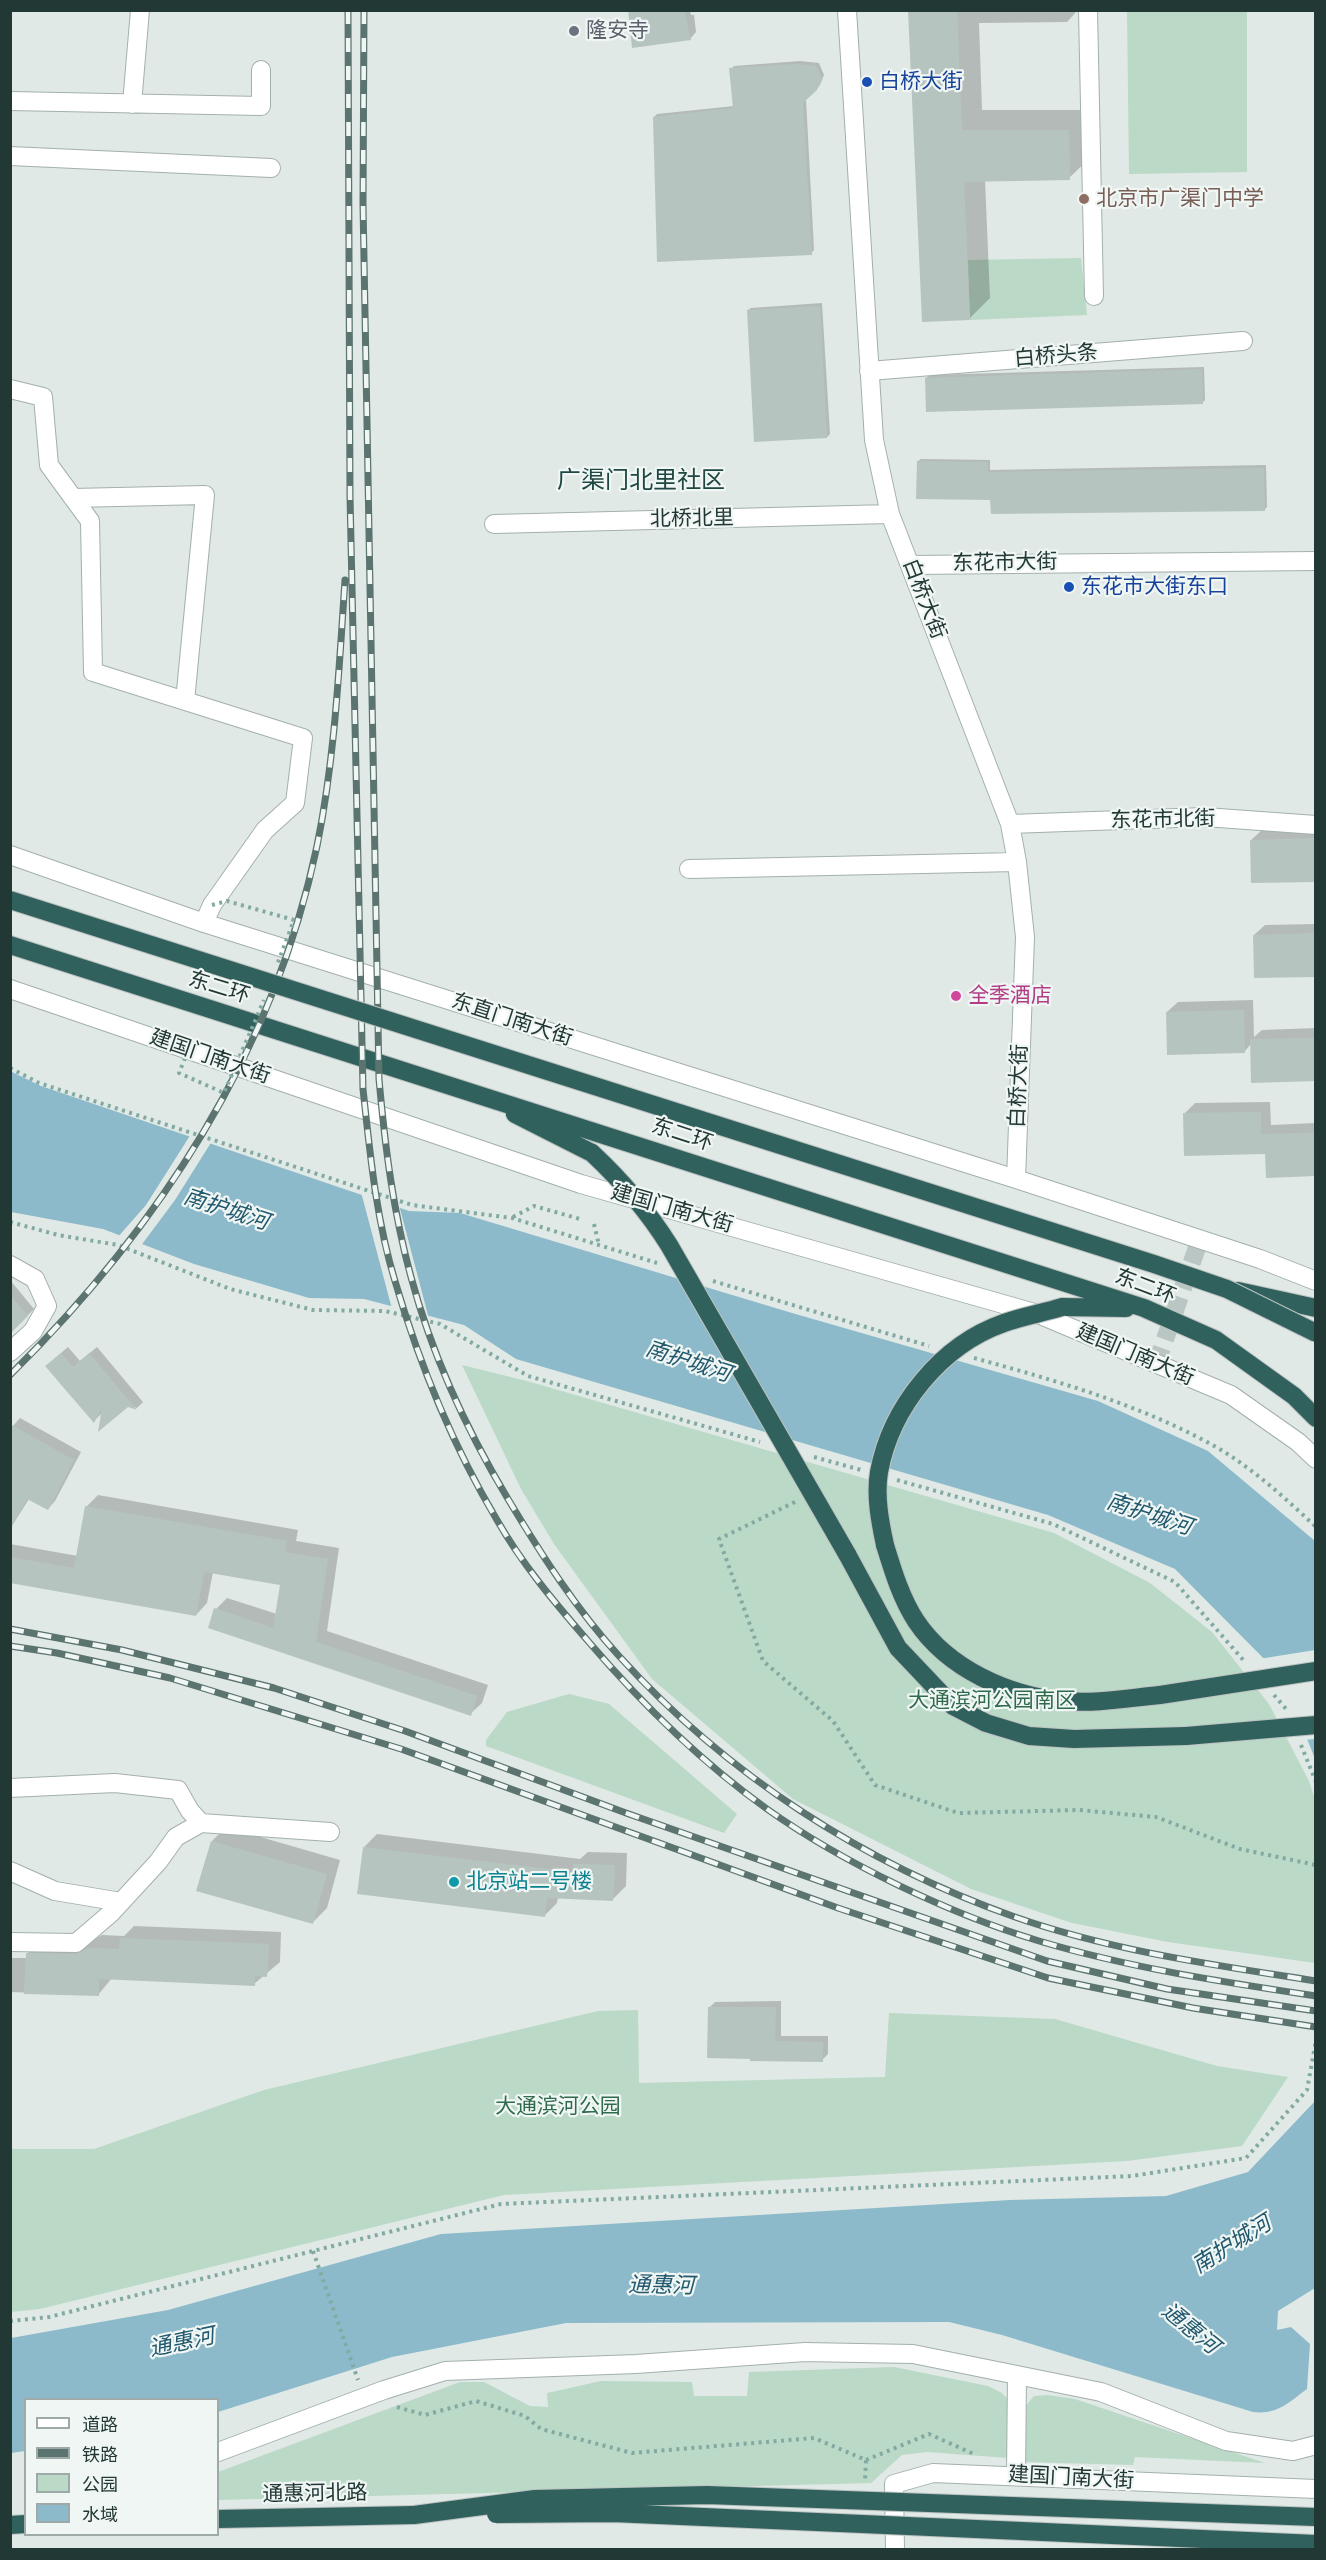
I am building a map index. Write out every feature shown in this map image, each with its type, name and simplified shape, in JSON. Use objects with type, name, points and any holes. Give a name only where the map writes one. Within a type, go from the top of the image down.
[{"type":"highway","name":"东二环","points":[[10,900],[1227,1288],[1316,1333]]},
{"type":"highway","name":"东二环","points":[[10,945],[1144,1308],[1216,1340],[1294,1396],[1316,1418]]},
{"type":"highway","points":[[462,1088],[592,1153],[622,1181],[648,1212],[847,1554],[898,1648],[954,1706],[986,1723],[1029,1736],[1074,1740],[1186,1736],[1316,1725]]},
{"type":"highway","points":[[1227,1288],[1316,1308]]},
{"type":"highway","points":[[1144,1308],[1062,1307],[1002,1323],[964,1344],[932,1370],[908,1401],[890,1435],[879,1474],[878,1511],[896,1582],[916,1621],[947,1655],[983,1678],[1018,1692],[1064,1701],[1105,1701],[1160,1695],[1316,1671]]},
{"type":"highway","points":[[414,2515],[535,2499],[707,2495],[1316,2517]]},
{"type":"highway","points":[[414,2515],[613,2513],[1316,2544]]},
{"type":"highway","name":"通惠河北路","points":[[219,2519],[414,2515]]},
{"type":"street","points":[[132,104],[140,10]]},
{"type":"street","name":"白桥大街","points":[[847,10],[874,440],[890,514],[1010,824],[1017,861],[1025,938],[1016,1179]]},
{"type":"street","points":[[1088,10],[1094,296]]},
{"type":"street","points":[[10,101],[261,106],[261,70]]},
{"type":"street","points":[[10,156],[271,168]]},
{"type":"street","name":"白桥头条","points":[[869,371],[1243,340]]},
{"type":"street","points":[[10,389],[43,397],[49,465],[90,521],[93,672],[303,738],[295,803],[266,830],[212,904],[204,923]]},
{"type":"street","points":[[73,498],[205,495],[185,701]]},
{"type":"street","name":"北桥北里","points":[[494,524],[890,514]]},
{"type":"street","name":"东花市大街","points":[[911,565],[1316,561]]},
{"type":"street","name":"东花市北街","points":[[1010,824],[1205,817],[1316,825]]},
{"type":"street","name":"东直门南大街","points":[[10,855],[204,923],[1016,1179]]},
{"type":"street","points":[[689,869],[1017,861]]},
{"type":"street","name":"建国门南大街","points":[[10,989],[581,1184],[1038,1314],[1231,1395],[1298,1442],[1316,1459]]},
{"type":"street","points":[[1016,1179],[1260,1259],[1316,1281]]},
{"type":"street","points":[[10,1266],[35,1279],[47,1306],[33,1331],[10,1352]]},
{"type":"street","points":[[10,1788],[115,1783],[178,1790],[190,1811],[201,1823]]},
{"type":"street","points":[[10,1942],[76,1943],[90,1933],[121,1902],[158,1862],[176,1837],[201,1823],[330,1832]]},
{"type":"street","points":[[10,1871],[55,1891],[121,1902]]},
{"type":"street","points":[[219,2452],[364,2397],[445,2371],[636,2364],[805,2352],[913,2354],[1101,2392],[1226,2440],[1293,2451],[1316,2445]]},
{"type":"street","points":[[1016,2475],[1017,2375]]},
{"type":"street","name":"建国门南大街","points":[[895,2550],[894,2484],[933,2473],[1316,2489]]},
{"type":"path","points":[[512,1218],[534,1206],[580,1219]]},
{"type":"path","points":[[10,1222],[58,1235],[118,1245],[230,1288],[313,1310],[385,1311],[441,1324],[528,1376],[769,1444]]},
{"type":"path","points":[[594,1224],[599,1245]]},
{"type":"path","points":[[803,1454],[871,1473]]},
{"type":"path","points":[[894,1479],[1053,1524],[1175,1582],[1249,1667]]},
{"type":"path","points":[[795,1502],[719,1539],[763,1661],[832,1721],[875,1785],[958,1813],[1079,1810],[1156,1817],[1240,1849],[1316,1865]]},
{"type":"path","points":[[1272,1692],[1291,1719]]},
{"type":"path","points":[[1299,1740],[1316,1782]]},
{"type":"path","points":[[10,2321],[49,2317],[501,2204],[1132,2176],[1246,2158],[1307,2090],[1316,2040]]},
{"type":"path","points":[[313,2251],[364,2397]]},
{"type":"path","points":[[395,2406],[425,2415],[476,2401],[525,2416],[541,2429],[632,2452],[813,2438],[866,2460],[865,2483]]},
{"type":"green space","points":[[1127,11],[1247,11],[1247,172],[1129,174]]},
{"type":"green space","points":[[1081,258],[1087,315],[970,320],[968,260]]},
{"type":"green space","name":"大通滨河公园南区","points":[[462,1365],[527,1381],[1054,1533],[1150,1583],[1212,1632],[1269,1704],[1309,1781],[1316,1802],[1315,1963],[1168,1942],[1072,1923],[971,1889],[793,1799],[652,1679],[554,1544],[521,1489]]},
{"type":"green space","points":[[569,1694],[609,1704],[737,1814],[724,1833],[486,1746],[486,1740],[507,1712]]},
{"type":"green space","name":"大通滨河公园","points":[[638,2010],[639,2083],[885,2077],[889,2013],[1055,2019],[1217,2066],[1288,2077],[1242,2146],[1127,2161],[504,2195],[40,2309],[11,2312],[11,2149],[94,2149],[264,2090],[598,2011]]},
{"type":"green space","points":[[894,2367],[988,2386],[1002,2393],[1010,2402],[1008,2458],[927,2452],[902,2455],[871,2483],[219,2500],[219,2472],[460,2382],[484,2382],[530,2406],[548,2407],[547,2393],[601,2381],[692,2382],[694,2396],[747,2396],[749,2372]]},
{"type":"green space","points":[[1047,2395],[1075,2399],[1265,2463],[1135,2457],[1133,2465],[1023,2462],[1024,2408],[1034,2396]]},
{"type":"water","name":"南护城河","points":[[10,1071],[41,1086],[409,1211],[460,1213],[792,1313],[1098,1401],[1208,1451],[1315,1541],[1315,1759],[1283,1678],[1175,1569],[1048,1515],[516,1359],[464,1325],[364,1299],[309,1298],[194,1264],[103,1229],[11,1212]]},
{"type":"water","points":[[1315,2101],[1315,2288],[1278,2311],[1277,2330],[1291,2327],[1310,2344],[1307,2389],[1282,2407],[1269,2412],[1253,2412],[1002,2335],[949,2322],[566,2323],[392,2357],[219,2412],[219,2398],[24,2398],[24,2451],[11,2453],[11,2338],[168,2310],[441,2234],[1010,2200],[1166,2196],[1248,2172]]},
{"type":"pier","points":[[191,1134],[212,1141],[175,1200],[140,1247],[117,1238],[146,1205]]},
{"type":"pier","points":[[361,1192],[399,1205],[429,1319],[392,1309]]},
{"type":"pier","points":[[1315,1650],[1315,1739],[1304,1740],[1280,1680],[1259,1659]]},
{"type":"building","points":[[628,10],[684,10],[691,40],[632,48]]},
{"type":"building","points":[[908,10],[957,10],[962,130],[1069,130],[1070,180],[964,182],[970,320],[922,322]]},
{"type":"building","points":[[797,64],[816,66],[822,79],[817,90],[803,103],[812,255],[657,262],[653,117],[733,108],[729,68]]},
{"type":"building","points":[[820,306],[827,438],[754,442],[747,310]]},
{"type":"building","points":[[1202,369],[1203,404],[926,412],[925,378]]},
{"type":"building","points":[[917,461],[988,462],[988,472],[1264,468],[1265,511],[991,514],[990,500],[916,499]]},
{"type":"building","points":[[1316,838],[1316,882],[1251,883],[1250,840]]},
{"type":"building","points":[[1316,933],[1316,977],[1254,978],[1253,935]]},
{"type":"building","points":[[1244,1010],[1245,1053],[1167,1055],[1166,1012]]},
{"type":"building","points":[[1316,1038],[1316,1081],[1251,1083],[1250,1039]]},
{"type":"building","points":[[1261,1112],[1261,1134],[1316,1133],[1316,1176],[1266,1178],[1265,1154],[1184,1156],[1183,1113]]},
{"type":"building","points":[[10,1295],[28,1316],[10,1334]]},
{"type":"building","points":[[61,1353],[73,1367],[89,1353],[137,1410],[128,1407],[98,1432],[102,1408],[94,1423],[45,1366]]},
{"type":"building","points":[[10,1424],[74,1460],[48,1510],[27,1499],[10,1530]]},
{"type":"building","points":[[85,1506],[287,1541],[285,1552],[328,1559],[316,1642],[477,1696],[471,1716],[208,1628],[214,1608],[273,1628],[280,1585],[204,1572],[196,1616],[10,1583],[10,1557],[74,1568]]},
{"type":"building","points":[[211,1841],[327,1874],[313,1924],[196,1891]]},
{"type":"building","name":"北京站二号楼","points":[[363,1847],[573,1872],[573,1864],[615,1865],[613,1901],[547,1898],[545,1917],[357,1894]]},
{"type":"building","points":[[120,1938],[269,1944],[267,1977],[255,1976],[255,1986],[99,1979],[99,1996],[24,1994],[26,1953],[76,1954],[88,1948],[119,1949]]},
{"type":"building","points":[[708,2007],[776,2007],[775,2041],[823,2042],[823,2062],[707,2058]]},
{"type":"tunnel","points":[[1156,1365],[1200,1239]]},
{"type":"railway","points":[[348,10],[350,496],[363,1089],[374,1186],[388,1258],[426,1373],[466,1463],[497,1520],[528,1568],[608,1664],[650,1709],[695,1751],[742,1791],[797,1829],[829,1849],[934,1902],[1039,1941],[1142,1967],[1316,1996]]},
{"type":"railway","points":[[364,10],[363,204],[379,1079],[390,1178],[411,1277],[429,1335],[464,1419],[533,1540],[603,1638],[661,1699],[705,1740],[752,1777],[801,1811],[852,1843],[905,1871],[1015,1917],[1126,1948],[1316,1981]]},
{"type":"railway","points":[[10,1375],[64,1319],[114,1260],[161,1198],[203,1133],[240,1065],[272,995],[298,922],[323,813],[336,713],[345,580]]},
{"type":"railway","points":[[10,1629],[122,1650],[274,1688],[405,1731],[626,1813],[1047,1961],[1167,1989],[1316,2011]]},
{"type":"railway","points":[[10,1646],[57,1653],[170,1678],[401,1749],[838,1908],[1048,1978],[1193,2008],[1316,2027]]},
{"type":"place","name":"隆安寺","points":[[574,31]]},
{"type":"place","name":"白桥大街","points":[[867,82]]},
{"type":"place","name":"北京市广渠门中学","points":[[1084,199]]},
{"type":"place","name":"东花市大街东口","points":[[1069,587]]},
{"type":"place","name":"全季酒店","points":[[956,996]]},
{"type":"place","name":"北京站二号楼","points":[[454,1882]]},
{"type":"district","name":"广渠门北里社区","points":[[641,481]]},
{"type":"water label","name":"通惠河","points":[[661,2286]]},
{"type":"water label","name":"通惠河","points":[[1190,2329]]},
{"type":"water label","name":"通惠河","points":[[182,2343]]}]
